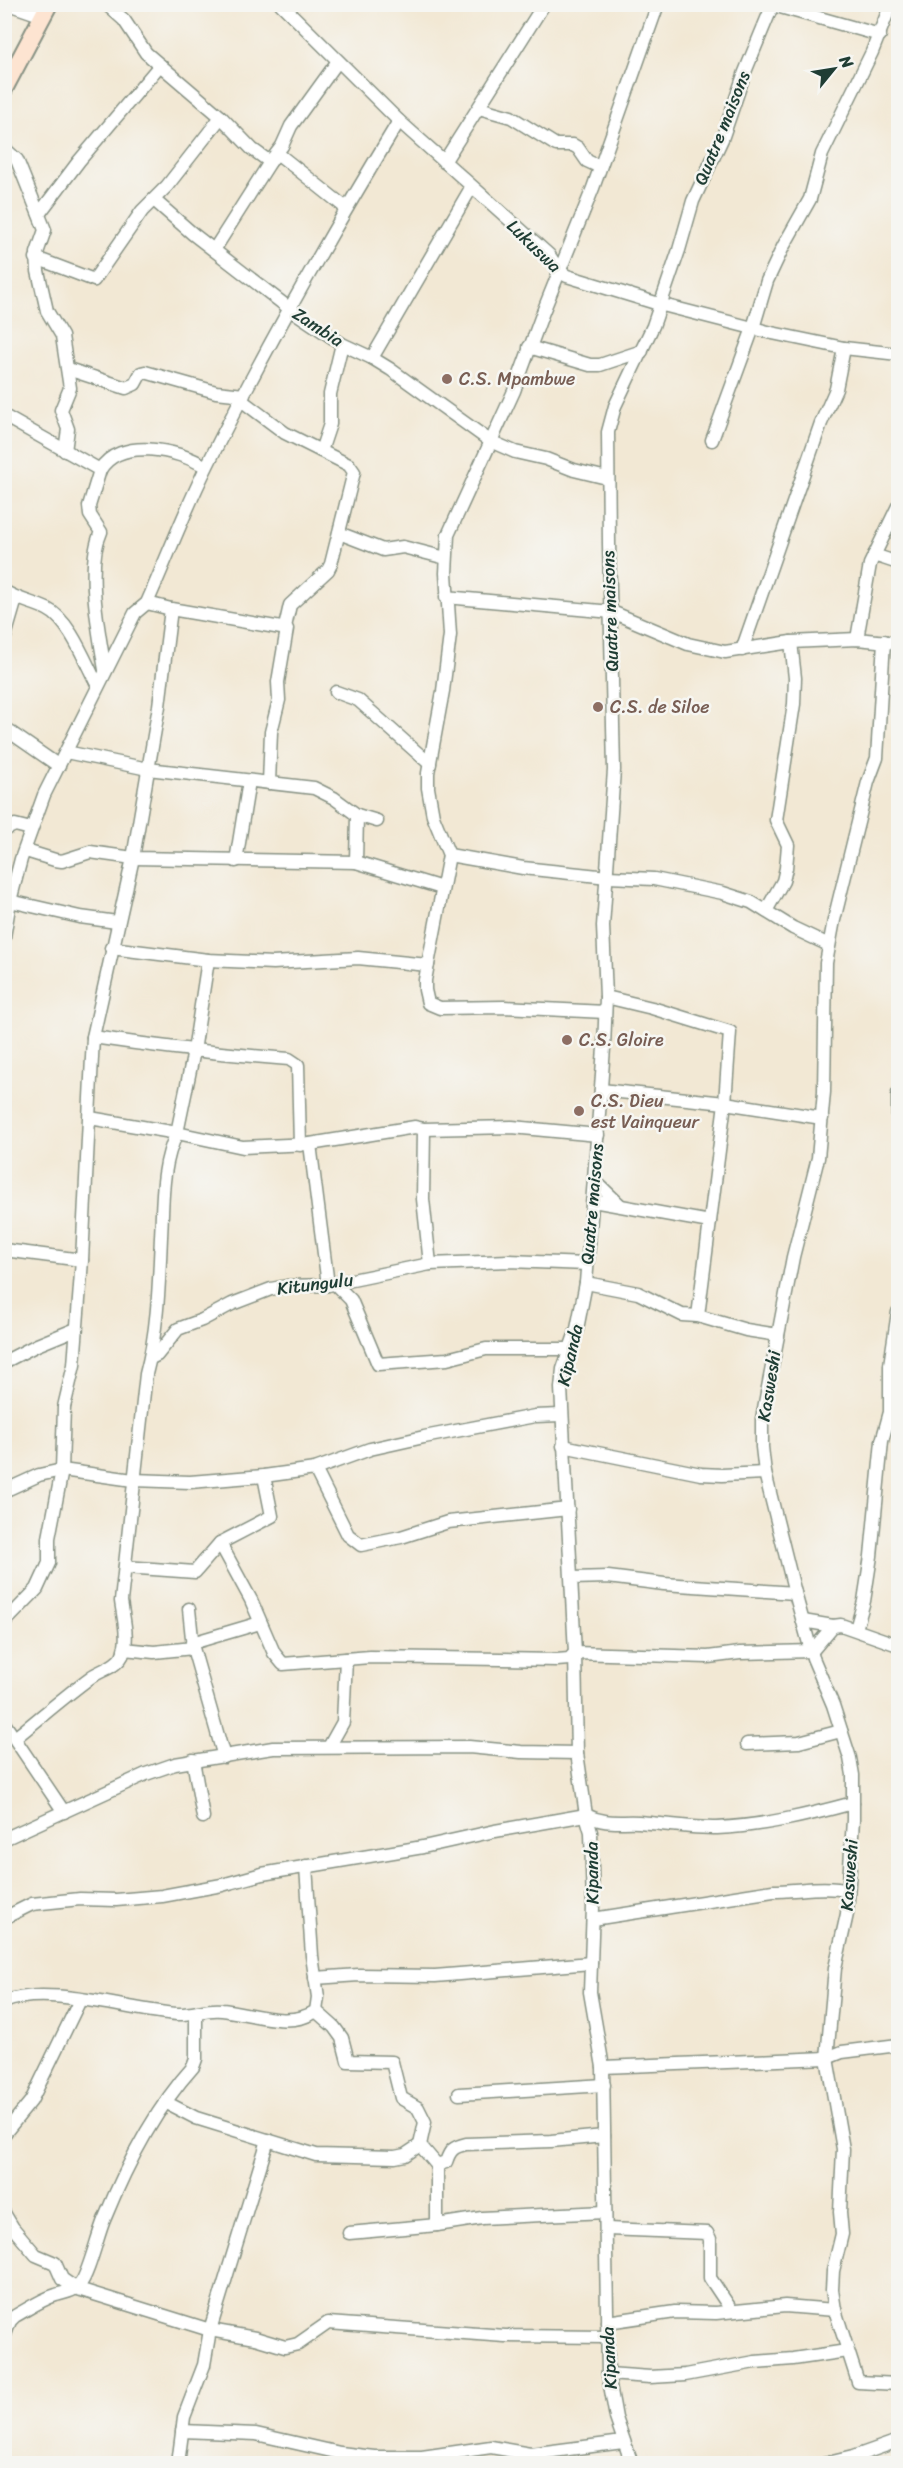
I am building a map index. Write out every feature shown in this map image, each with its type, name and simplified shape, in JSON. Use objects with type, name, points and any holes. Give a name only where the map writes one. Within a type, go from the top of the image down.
[{"type":"street","points":[[4,88],[46,10],[9,4]]},
{"type":"street","points":[[106,4],[124,20],[146,53],[221,117],[252,149],[273,158],[346,208]]},
{"type":"street","name":"Lukuswa","points":[[281,4],[294,9],[338,61],[471,188],[549,255],[560,272],[659,304],[753,328],[844,348],[898,354]]},
{"type":"street","points":[[444,162],[544,4]]},
{"type":"street","points":[[605,1012],[504,1007],[437,1007],[426,1000],[424,990],[449,855],[430,804],[428,788],[450,635],[446,597],[446,558],[451,527],[514,391],[600,167],[658,4]]},
{"type":"street","points":[[712,440],[753,328],[767,281],[810,199],[822,154],[880,35],[891,4]]},
{"type":"street","points":[[773,5],[880,35]]},
{"type":"street","name":"Quatre maisons","points":[[586,1283],[601,1090],[606,997],[603,933],[615,770],[607,478],[609,424],[642,351],[679,250],[693,201],[722,139],[745,72],[773,5]]},
{"type":"street","points":[[214,250],[291,126],[338,61]]},
{"type":"street","points":[[39,214],[79,161],[160,65]]},
{"type":"street","points":[[479,108],[511,117],[556,145],[573,145],[587,161],[600,167]]},
{"type":"street","points":[[36,258],[94,280],[142,211],[154,200],[221,117]]},
{"type":"street","points":[[4,937],[10,901],[31,829],[44,795],[135,612],[147,603],[206,467],[242,398],[346,208],[399,121]]},
{"type":"street","points":[[4,148],[14,155],[45,230],[36,258],[42,294],[47,311],[62,336],[68,369],[70,388],[61,410],[68,429],[65,451]]},
{"type":"street","points":[[372,358],[471,188]]},
{"type":"street","name":"Zambia","points":[[154,200],[290,309],[342,344],[372,358],[490,441],[515,452],[607,478]]},
{"type":"street","points":[[321,451],[330,424],[331,385],[342,344]]},
{"type":"street","points":[[529,347],[600,365],[642,351]]},
{"type":"street","points":[[742,650],[821,423],[836,389],[844,348]]},
{"type":"street","points":[[68,369],[126,388],[135,384],[141,373],[145,372],[242,398],[285,433],[349,465],[354,472],[331,564],[323,575],[290,605],[278,682],[279,700],[271,732],[268,783]]},
{"type":"street","points":[[4,416],[100,470]]},
{"type":"street","points":[[105,670],[96,617],[92,561],[95,544],[101,532],[90,515],[89,506],[100,470],[108,458],[128,449],[191,458],[206,467]]},
{"type":"street","points":[[857,639],[867,576],[874,555],[898,506]]},
{"type":"street","points":[[339,533],[383,550],[403,547],[446,558]]},
{"type":"street","points":[[874,555],[898,562]]},
{"type":"street","points":[[4,591],[16,599],[57,615],[73,638],[98,686]]},
{"type":"street","points":[[446,597],[612,612],[688,644],[725,652],[791,642],[857,639],[898,643]]},
{"type":"street","points":[[4,640],[16,599]]},
{"type":"street","points":[[147,603],[285,627]]},
{"type":"street","points":[[4,1623],[37,1589],[49,1563],[49,1538],[62,1470],[64,1407],[74,1365],[82,1260],[93,1037],[111,948],[133,858],[171,609]]},
{"type":"street","name":"Kasweshi","points":[[884,641],[877,758],[868,782],[826,963],[822,1118],[818,1158],[797,1237],[778,1335],[762,1419],[762,1447],[765,1473],[813,1658],[833,1705],[850,1758],[853,1803],[848,1891],[843,1938],[835,1968],[827,2058],[843,2149],[840,2212],[842,2234],[832,2280],[835,2310],[858,2382],[898,2384]]},
{"type":"street","points":[[766,911],[783,881],[786,868],[788,844],[776,820],[795,698],[791,642]]},
{"type":"street","points":[[336,692],[358,700],[430,764]]},
{"type":"street","points":[[4,728],[59,766]]},
{"type":"street","points":[[66,752],[148,769],[321,791],[357,815],[377,821]]},
{"type":"street","points":[[236,861],[249,781]]},
{"type":"street","points":[[356,862],[357,815]]},
{"type":"street","points":[[4,830],[17,825],[31,829]]},
{"type":"street","points":[[26,851],[62,861],[90,852],[133,858],[356,862],[442,888]]},
{"type":"street","points":[[449,855],[608,877],[645,878],[723,893],[751,902],[793,928],[829,945]]},
{"type":"street","points":[[10,901],[80,917],[117,922]]},
{"type":"street","points":[[111,948],[208,960],[273,963],[357,958],[428,965]]},
{"type":"street","points":[[151,1358],[159,1293],[165,1172],[171,1145],[177,1133],[194,1051],[208,960]]},
{"type":"street","points":[[606,997],[652,1008],[730,1032],[725,1103],[698,1316]]},
{"type":"street","points":[[93,1037],[194,1051],[222,1051],[234,1055],[295,1061],[298,1065],[305,1145],[332,1284],[351,1300],[356,1308],[378,1364],[447,1359],[486,1349],[571,1349]]},
{"type":"street","points":[[601,1090],[725,1103],[822,1118]]},
{"type":"street","points":[[898,1093],[898,1116]]},
{"type":"street","points":[[90,1118],[177,1133],[237,1147],[305,1145],[408,1127],[424,1129],[512,1127],[598,1135]]},
{"type":"street","points":[[424,1129],[423,1199],[430,1264]]},
{"type":"street","points":[[595,1181],[621,1206]]},
{"type":"street","points":[[593,1201],[710,1222]]},
{"type":"street","points":[[4,1250],[82,1260]]},
{"type":"street","name":"Kitungulu","points":[[124,1649],[122,1601],[146,1374],[151,1358],[157,1355],[177,1329],[232,1304],[271,1289],[287,1286],[332,1284],[430,1264],[510,1261],[587,1264]]},
{"type":"street","points":[[586,1283],[628,1290],[682,1315],[698,1316],[746,1330],[778,1335]]},
{"type":"street","name":"Kipanda","points":[[586,1283],[571,1349],[563,1369],[561,1415],[572,1578],[577,1753],[586,1815],[591,1832],[593,1919],[590,1992],[603,2067],[608,2374],[623,2442],[632,2463]]},
{"type":"street","points":[[856,1629],[866,1590],[882,1441],[890,1412],[890,1365],[898,1312]]},
{"type":"street","points":[[4,1362],[23,1351],[76,1329]]},
{"type":"street","points":[[154,1330],[173,1333]]},
{"type":"street","points":[[4,1491],[39,1475],[62,1470],[133,1480],[190,1482],[264,1476],[315,1469],[370,1449],[392,1444],[535,1416],[561,1415]]},
{"type":"street","points":[[563,1446],[701,1474],[722,1476],[765,1473]]},
{"type":"street","points":[[315,1469],[348,1535],[361,1545],[401,1537],[447,1522],[568,1509]]},
{"type":"street","points":[[125,1567],[195,1572],[220,1543],[272,1516],[264,1476]]},
{"type":"street","points":[[220,1543],[251,1600],[274,1653],[282,1664],[370,1657],[563,1660],[569,1659],[575,1653],[708,1657],[740,1653],[812,1651],[832,1626]]},
{"type":"street","points":[[572,1578],[608,1576],[664,1584],[795,1593]]},
{"type":"street","points":[[189,1609],[192,1645],[224,1757]]},
{"type":"street","points":[[803,1622],[841,1625],[898,1645]]},
{"type":"street","points":[[15,1738],[93,1676],[116,1662],[124,1649],[154,1652],[192,1645],[260,1623]]},
{"type":"street","points":[[328,1747],[343,1722],[346,1659]]},
{"type":"street","points":[[4,1723],[64,1812]]},
{"type":"street","points":[[747,1744],[799,1742],[841,1731]]},
{"type":"street","points":[[4,1839],[146,1774],[193,1760],[273,1748],[469,1747],[521,1752],[577,1753]]},
{"type":"street","points":[[193,1760],[203,1817]]},
{"type":"street","points":[[4,1918],[32,1904],[80,1899],[116,1900],[162,1896],[306,1866],[413,1849],[495,1831],[586,1815],[599,1822],[717,1828],[746,1826],[853,1803]]},
{"type":"street","points":[[4,2001],[26,1996],[81,2000],[177,2014],[222,2010],[281,2019],[308,2017],[316,2011],[318,1997],[312,1956],[306,1866]]},
{"type":"street","points":[[593,1919],[773,1891],[828,1888],[848,1891]]},
{"type":"street","points":[[315,1978],[359,1975],[435,1976],[591,1963]]},
{"type":"street","points":[[4,2134],[31,2102],[81,2000]]},
{"type":"street","points":[[167,2103],[196,2118],[316,2155],[375,2158],[405,2155],[420,2145],[425,2122],[418,2108],[401,2098],[392,2062],[348,2061],[342,2038],[334,2027],[316,2011]]},
{"type":"street","points":[[4,2337],[10,2321],[15,2316],[55,2295],[68,2292],[86,2276],[90,2255],[104,2219],[141,2139],[194,2067],[196,2014]]},
{"type":"street","points":[[603,2067],[827,2058],[842,2052],[898,2045]]},
{"type":"street","points":[[459,2094],[603,2085]]},
{"type":"street","points":[[437,2165],[446,2162],[449,2151],[453,2148],[466,2144],[551,2141],[604,2136]]},
{"type":"street","points":[[178,2463],[182,2431],[192,2393],[204,2365],[210,2330],[268,2140]]},
{"type":"street","points":[[420,2145],[437,2165],[436,2226]]},
{"type":"street","points":[[349,2233],[436,2226],[482,2218],[605,2212]]},
{"type":"street","points":[[4,2213],[13,2228],[36,2255],[55,2263],[62,2279],[75,2288],[210,2330],[255,2338],[285,2347],[298,2344],[328,2323],[473,2334],[606,2337]]},
{"type":"street","points":[[607,2229],[706,2233],[710,2239],[710,2278],[732,2311]]},
{"type":"street","points":[[607,2322],[675,2312],[705,2313],[785,2306],[835,2310]]},
{"type":"street","points":[[608,2374],[650,2377],[685,2375],[755,2362],[847,2351]]},
{"type":"street","points":[[182,2431],[256,2434],[319,2449],[374,2457],[422,2457],[491,2447],[530,2454],[623,2442]]},
{"type":"street","points":[[824,2463],[852,2457],[898,2441]]},
{"type":"place","name":"C.S. Mpambwe","points":[[447,379]]},
{"type":"place","name":"C.S. de Siloe","points":[[598,707]]},
{"type":"place","name":"C.S. Gloire","points":[[567,1040]]},
{"type":"place","name":"C.S. Dieu est Vainqueur","points":[[579,1111]]}]
